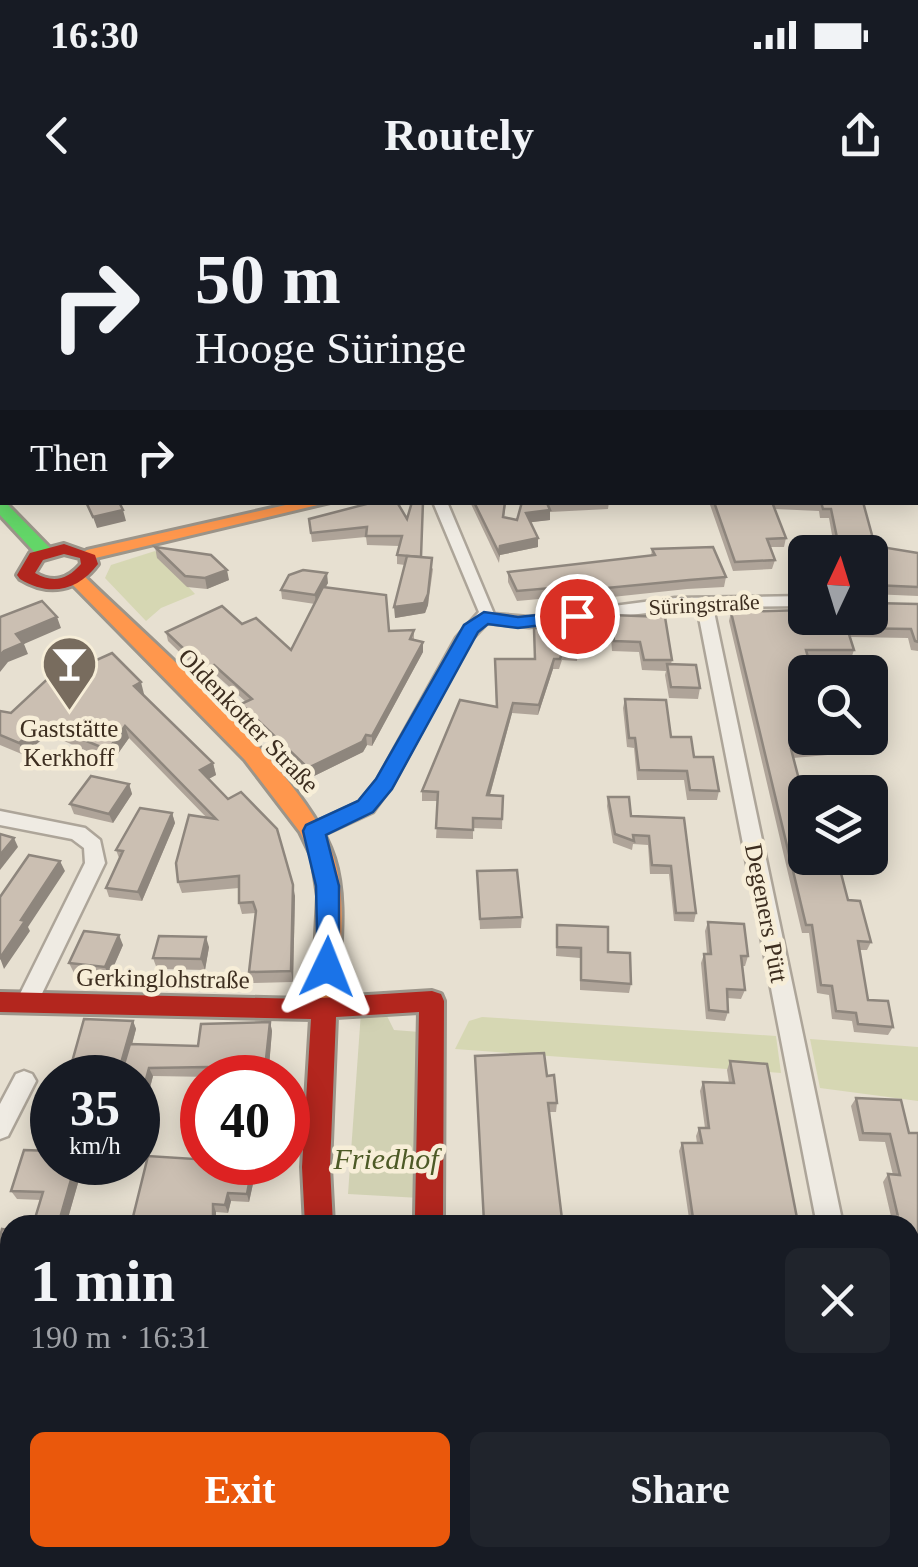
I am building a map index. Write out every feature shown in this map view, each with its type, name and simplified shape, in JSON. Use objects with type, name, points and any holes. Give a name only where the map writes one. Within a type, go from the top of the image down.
[{"type":"street","points":[[26,576],[29,563],[45,553],[73,550],[87,555],[309,505]]},
{"type":"street","points":[[314,831],[366,807],[384,784],[464,638],[484,618],[486,607],[441,505]]},
{"type":"street","points":[[0,506],[45,553]]},
{"type":"street","points":[[0,583],[26,576],[46,586],[77,580],[88,570],[87,555]]},
{"type":"street","name":"Oldenkotter Straße","points":[[77,580],[252,758],[314,831],[328,886],[316,1168],[318,1215]]},
{"type":"street","name":"Süringstraße","points":[[484,618],[530,622],[704,602],[788,601]]},
{"type":"street","name":"Degeners Pütt","points":[[704,602],[828,1215]]},
{"type":"street","points":[[0,818],[78,833],[92,845],[94,862],[28,1002]]},
{"type":"street","name":"Gerkinglohstraße","points":[[0,1002],[304,1009],[432,1001],[429,1215]]},
{"type":"street","points":[[0,1128],[24,1081]]},
{"type":"green space","points":[[155,551],[195,594],[161,608],[146,621],[105,578],[111,565]]},
{"type":"green space","name":"Friedhof","points":[[361,1012],[387,1016],[394,1030],[420,1032],[420,1198],[348,1194]]},
{"type":"green space","points":[[482,1017],[776,1036],[781,1073],[455,1049],[469,1021]]},
{"type":"green space","points":[[810,1039],[918,1047],[918,1101],[820,1088]]},
{"type":"building","points":[[87,505],[120,505],[123,510],[93,517]]},
{"type":"building","points":[[363,505],[399,505],[407,519],[411,505],[423,505],[421,557],[397,555],[402,536],[366,536],[367,527],[311,533],[309,519]]},
{"type":"building","points":[[475,505],[505,505],[503,517],[517,520],[521,505],[548,505],[550,510],[526,513],[538,538],[500,546],[499,553]]},
{"type":"building","points":[[715,505],[773,505],[786,538],[767,539],[775,560],[735,562]]},
{"type":"building","points":[[822,505],[864,505],[872,535],[836,535],[831,509],[823,509]]},
{"type":"building","points":[[155,547],[211,555],[227,570],[205,578],[185,576]]},
{"type":"building","points":[[713,547],[726,577],[576,591],[574,586],[517,591],[508,572],[655,555],[652,549]]},
{"type":"building","points":[[888,548],[918,553],[918,587],[888,586]]},
{"type":"building","points":[[407,556],[432,558],[428,594],[424,603],[394,607]]},
{"type":"building","points":[[303,570],[327,573],[315,595],[281,590],[289,575]]},
{"type":"building","points":[[323,587],[386,595],[389,631],[414,630],[410,639],[423,642],[372,736],[366,735],[362,742],[308,768],[241,704],[252,699],[214,665],[205,669],[166,632],[222,606],[242,624],[256,618],[291,650]]},
{"type":"building","points":[[42,601],[57,617],[16,634],[23,643],[0,655],[0,617]]},
{"type":"building","points":[[888,603],[918,604],[918,642],[911,629],[888,629]]},
{"type":"building","points":[[788,610],[788,635],[849,635],[854,650],[806,650],[807,655],[788,655],[788,755],[793,755],[798,775],[788,775],[788,850],[731,612]]},
{"type":"building","points":[[611,615],[665,617],[672,660],[644,660],[640,642],[614,641]]},
{"type":"building","points":[[574,627],[578,651],[563,650],[560,659],[554,659],[539,705],[513,703],[487,795],[503,796],[502,819],[473,818],[473,830],[436,828],[438,792],[422,791],[460,700],[497,707],[495,659],[535,659],[534,628]]},
{"type":"building","points":[[112,653],[141,682],[134,686],[213,763],[200,770],[228,799],[241,792],[277,829],[293,885],[291,971],[249,972],[256,911],[253,902],[239,903],[239,876],[178,882],[176,863],[189,815],[216,819],[125,726],[108,750],[43,723],[19,743],[0,735],[0,711],[11,713],[70,658],[79,668]]},
{"type":"building","points":[[667,664],[696,665],[700,688],[671,687]]},
{"type":"building","points":[[625,699],[666,700],[671,737],[691,737],[694,757],[713,757],[719,791],[690,790],[687,771],[639,770],[635,738],[629,738]]},
{"type":"building","points":[[91,776],[129,784],[109,814],[70,804]]},
{"type":"building","points":[[608,797],[629,797],[631,816],[684,818],[696,913],[676,913],[671,866],[652,865],[649,836],[633,835],[634,841],[615,834]]},
{"type":"building","points":[[140,808],[172,813],[138,892],[106,888],[123,851],[116,850]]},
{"type":"building","points":[[0,834],[14,838],[0,855]]},
{"type":"building","points":[[29,855],[60,861],[0,958],[0,897]]},
{"type":"building","points":[[517,870],[522,917],[480,919],[477,871]]},
{"type":"building","points":[[794,875],[841,875],[848,900],[860,901],[871,942],[858,941],[868,1000],[888,1001],[893,1027],[858,1024],[856,1013],[836,1011],[832,986],[821,985],[812,925],[806,925]]},
{"type":"building","points":[[708,922],[744,924],[748,956],[741,956],[745,990],[727,989],[728,1012],[709,1010],[704,954],[711,954]]},
{"type":"building","points":[[557,925],[608,927],[608,952],[630,953],[631,984],[581,980],[581,948],[557,947]]},
{"type":"building","points":[[84,931],[119,935],[105,967],[69,963]]},
{"type":"building","points":[[159,936],[206,937],[201,959],[153,958]]},
{"type":"building","points":[[84,1019],[133,1021],[123,1055],[74,1055]]},
{"type":"building","points":[[270,1022],[266,1055],[180,1055],[180,1067],[160,1068],[160,1055],[127,1055],[130,1044],[198,1046],[201,1024]]},
{"type":"building","points":[[544,1053],[547,1076],[554,1075],[557,1103],[548,1103],[562,1215],[484,1215],[475,1056]]},
{"type":"building","points":[[730,1061],[767,1064],[796,1215],[693,1215],[682,1143],[702,1143],[699,1128],[709,1128],[703,1082],[734,1083]]},
{"type":"building","points":[[856,1098],[901,1100],[909,1133],[918,1133],[918,1215],[898,1215],[888,1174],[900,1175],[890,1134],[863,1133]]},
{"type":"building","points":[[24,1150],[30,1150],[30,1185],[69,1185],[61,1215],[36,1215],[43,1192],[11,1191]]},
{"type":"building","points":[[160,1157],[180,1158],[180,1185],[249,1185],[247,1194],[228,1193],[225,1205],[213,1204],[213,1215],[133,1215],[141,1185],[160,1185]]},
{"type":"traffic: fast","points":[[0,506],[45,553]]},
{"type":"traffic: slow","points":[[87,555],[309,505]]},
{"type":"traffic: slow","points":[[77,579],[252,755],[310,828],[323,857],[329,896],[324,1017]]},
{"type":"traffic: jam","points":[[64,549],[87,555],[90,564],[77,578],[52,585],[26,575],[36,557],[64,549]]},
{"type":"traffic: jam","points":[[0,1002],[304,1009],[432,1001],[429,1215]]},
{"type":"traffic: jam","points":[[318,1215],[316,1167],[324,1017]]},
{"type":"place","name":"Gaststätte Kerkhoff","points":[[69,712]]},
{"type":"route","points":[[327,967],[328,886],[314,831],[342,822],[366,807],[384,784],[470,628],[484,618],[518,623],[577,616]]}]
